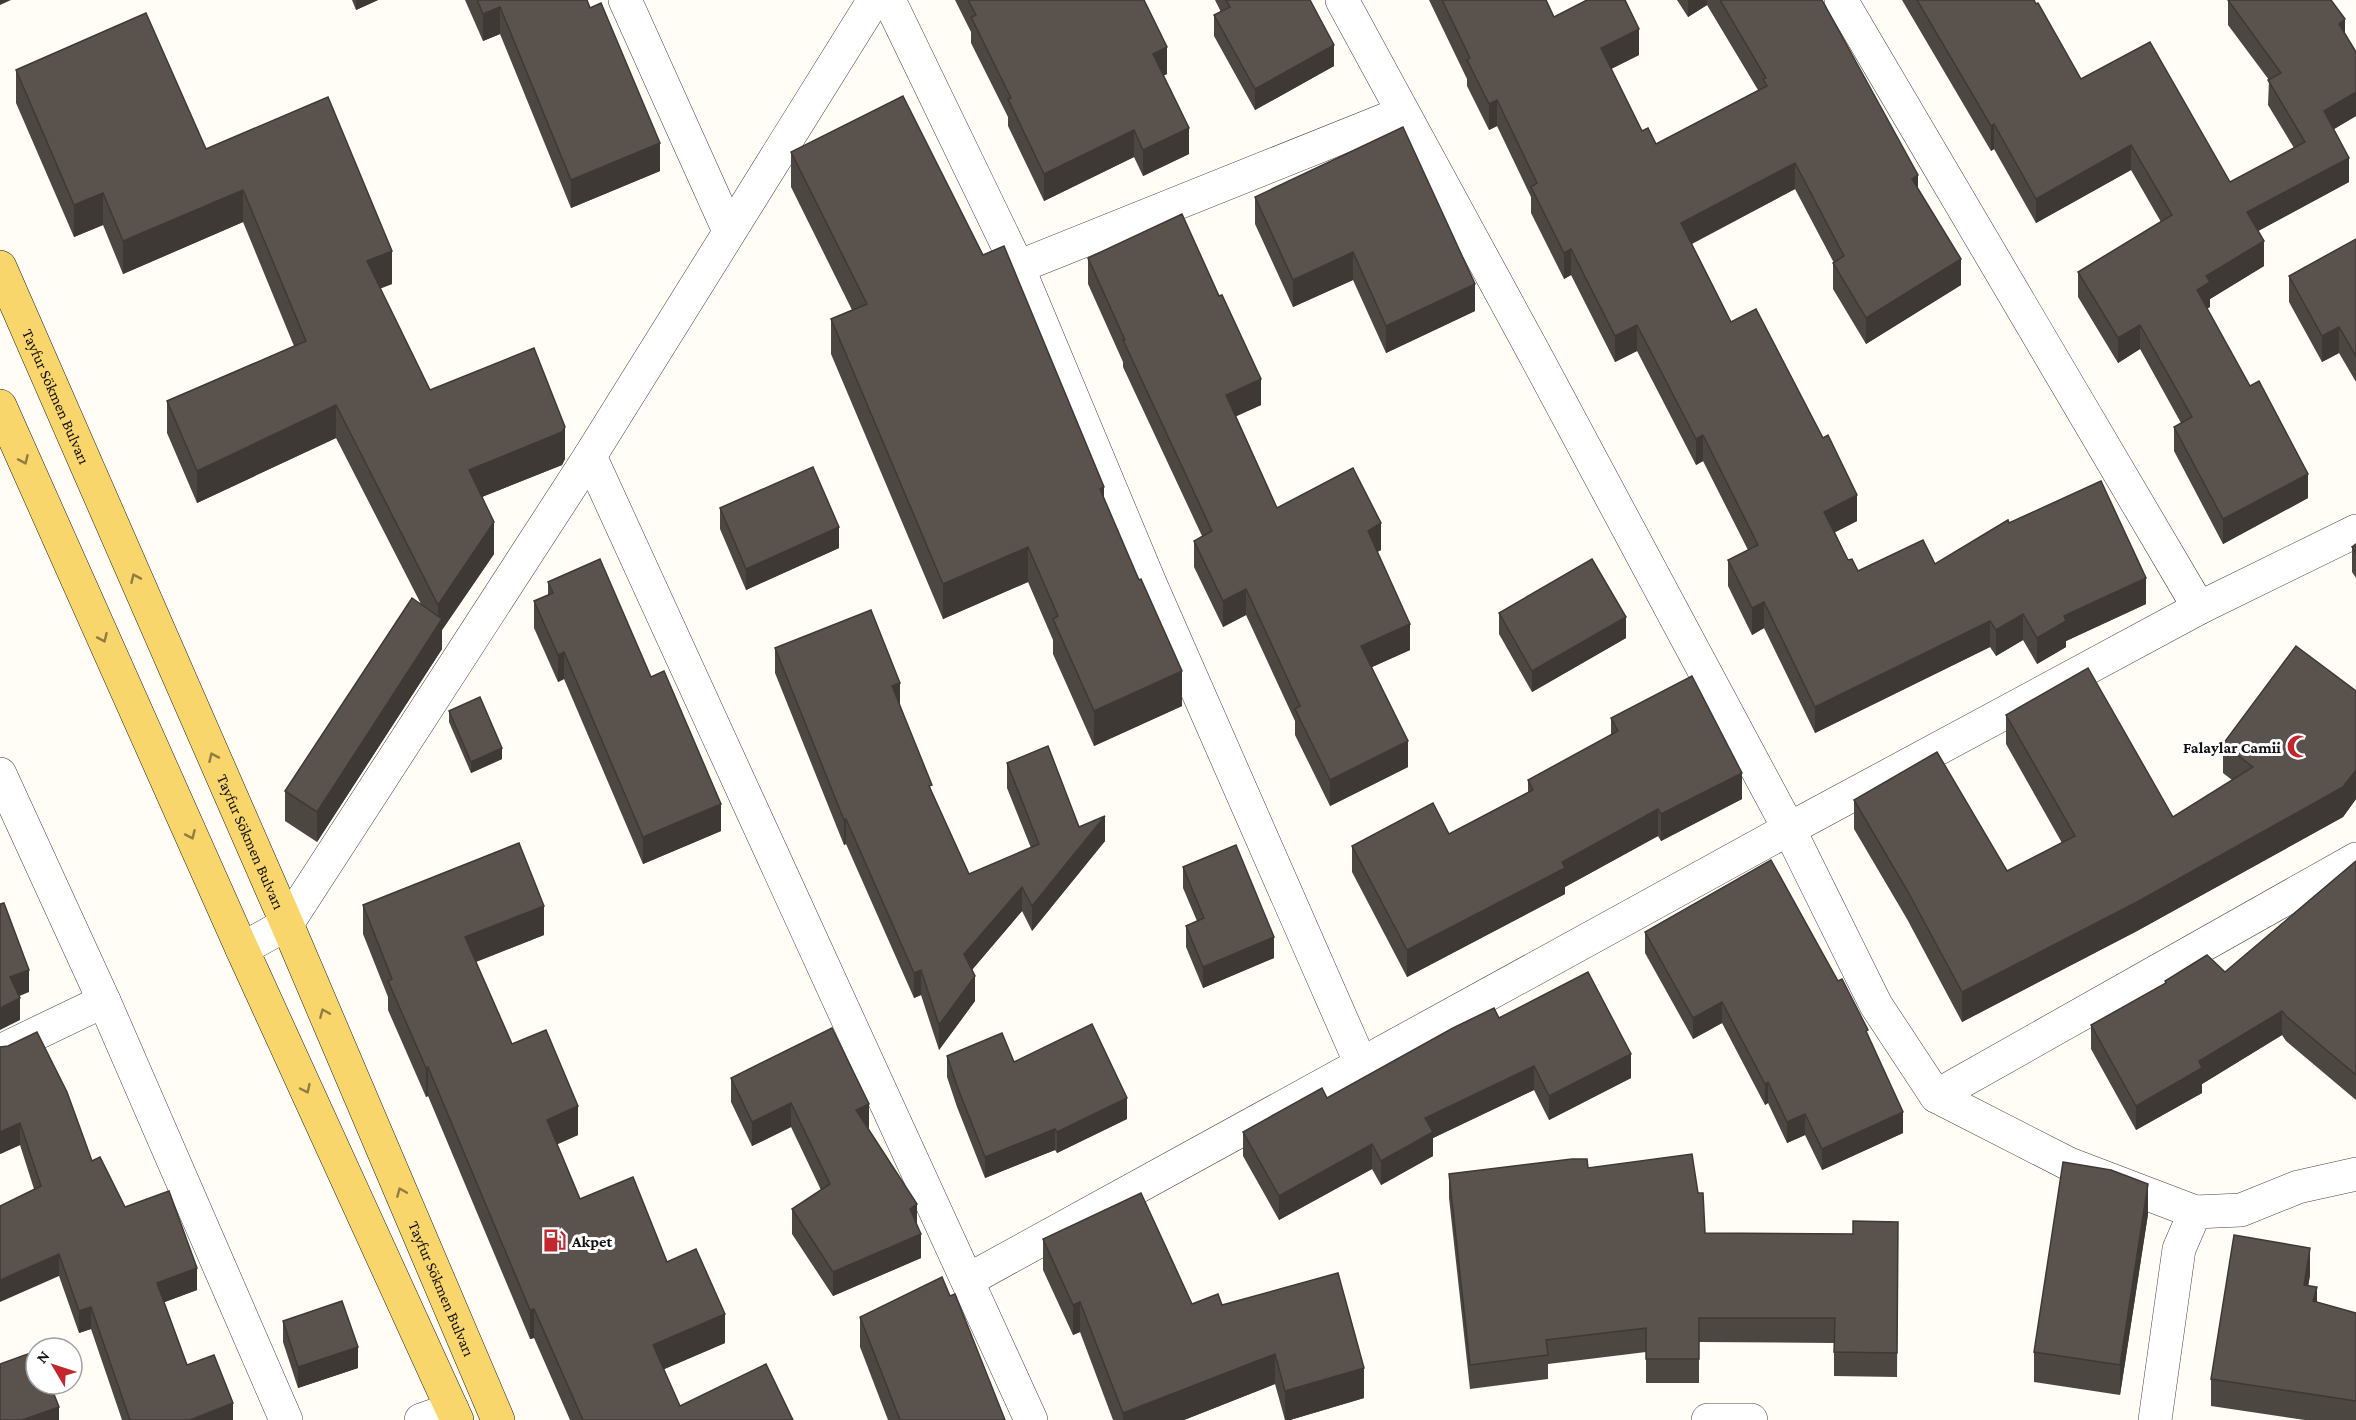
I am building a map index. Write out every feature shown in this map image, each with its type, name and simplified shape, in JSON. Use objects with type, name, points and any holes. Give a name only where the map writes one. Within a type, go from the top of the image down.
[{"type":"main road","name":"Tayfur Sökmen Bulvarı","points":[[0,267],[286,924],[498,1420]]},
{"type":"main road","points":[[0,406],[242,949],[454,1414]]},
{"type":"street","points":[[626,0],[729,231]]},
{"type":"street","points":[[242,949],[286,924],[590,456],[874,0]]},
{"type":"street","points":[[888,0],[1018,267],[1150,583],[1361,1064]]},
{"type":"street","points":[[1342,0],[1789,829],[1876,1005],[1936,1096],[2069,1164],[2194,1212],[2241,1210],[2298,1187],[2356,1174]]},
{"type":"street","points":[[1841,0],[2199,608]]},
{"type":"street","points":[[1018,267],[1402,113]]},
{"type":"street","points":[[590,456],[1031,1420]]},
{"type":"street","points":[[968,1280],[1789,829],[2199,608],[2356,531]]},
{"type":"street","points":[[0,774],[104,1001],[286,1420]]},
{"type":"street","points":[[1936,1096],[2356,859]]},
{"type":"street","points":[[0,1051],[104,1001]]},
{"type":"street","points":[[2155,1420],[2179,1249],[2194,1212]]},
{"type":"street","points":[[421,1420],[454,1414]]},
{"type":"street","points":[[1708,1420],[1751,1420]]},
{"type":"building","points":[[477,0],[587,0],[590,8],[601,3],[660,143],[571,180],[500,7],[483,14]]},
{"type":"building","points":[[968,0],[1144,0],[1167,47],[1153,54],[1189,128],[1143,150],[1134,130],[1044,174],[1008,99],[1011,98],[971,17],[976,15]]},
{"type":"building","points":[[1226,0],[1310,0],[1334,45],[1255,89],[1214,15],[1230,7]]},
{"type":"building","points":[[1442,0],[1546,0],[1554,17],[1587,0],[1625,0],[1639,29],[1601,48],[1642,131],[1648,128],[1656,144],[1767,86],[1763,79],[1766,78],[1720,0],[1822,0],[1918,175],[1912,179],[1961,259],[1866,318],[1833,263],[1844,256],[1795,163],[1681,223],[1731,322],[1756,309],[1823,438],[1828,435],[1857,495],[1824,512],[1848,560],[1852,559],[1858,571],[1923,540],[1935,564],[2008,520],[2009,523],[2101,481],[2146,578],[2064,616],[2066,621],[2037,638],[2023,614],[1996,630],[1990,621],[1815,707],[1764,602],[1752,608],[1728,560],[1758,545],[1703,435],[1696,439],[1637,325],[1615,336],[1571,249],[1564,253],[1531,187],[1537,183],[1497,100],[1489,104],[1467,60],[1470,58]]},
{"type":"building","points":[[1917,0],[2034,0],[2036,4],[2038,3],[2081,79],[2150,42],[2230,182],[2305,142],[2268,80],[2281,73],[2228,0],[2331,0],[2345,19],[2339,24],[2356,52],[2356,92],[2324,111],[2349,158],[2247,212],[2264,241],[2206,276],[2210,282],[2197,290],[2250,386],[2259,381],[2308,474],[2223,519],[2174,427],[2192,417],[2140,325],[2118,338],[2078,272],[2172,215],[2131,145],[2036,199],[1994,124],[1991,126]]},
{"type":"building","points":[[146,13],[206,149],[328,97],[392,251],[367,261],[430,390],[534,348],[565,427],[562,432],[469,470],[494,522],[438,605],[336,405],[197,471],[167,401],[306,341],[243,190],[123,241],[103,193],[74,205],[16,70]]},
{"type":"building","points":[[903,96],[983,255],[1004,246],[1104,487],[1100,489],[1139,580],[1141,579],[1182,671],[1094,711],[1053,619],[1058,616],[1028,547],[943,584],[831,319],[867,304],[791,152]]},
{"type":"building","points":[[1403,127],[1475,284],[1386,326],[1353,252],[1293,280],[1255,197]]},
{"type":"building","points":[[1182,214],[1219,296],[1222,295],[1261,379],[1226,395],[1277,508],[1353,468],[1381,523],[1368,531],[1410,624],[1361,646],[1408,741],[1330,780],[1295,709],[1300,706],[1246,589],[1223,601],[1194,541],[1212,531],[1123,340],[1125,340],[1088,258]]},
{"type":"building","points":[[2356,239],[2356,356],[2339,327],[2322,336],[2289,276]]},
{"type":"building","points":[[813,467],[839,527],[746,569],[720,508]]},
{"type":"building","points":[[600,559],[651,677],[664,671],[721,804],[643,837],[564,652],[558,655],[534,601],[553,593],[548,582]]},
{"type":"building","points":[[1592,559],[1626,617],[1532,671],[1499,613]]},
{"type":"building","points":[[412,598],[442,619],[317,812],[285,791]]},
{"type":"building","points":[[871,610],[900,683],[892,686],[932,785],[929,786],[969,874],[1039,844],[1007,763],[1048,746],[1079,827],[1105,816],[1032,906],[1022,887],[964,954],[975,976],[939,1025],[921,970],[914,973],[846,819],[844,820],[775,648]]},
{"type":"building","points":[[2296,646],[2356,691],[2356,770],[2343,787],[2137,902],[1962,992],[1907,890],[1854,800],[1937,752],[2007,871],[2075,836],[2006,715],[2088,668],[2173,817],[2253,767],[2223,744]]},
{"type":"building","points":[[1692,676],[1742,773],[1661,814],[1658,809],[1562,862],[1565,868],[1407,950],[1352,846],[1433,803],[1449,834],[1533,790],[1528,780],[1618,731],[1611,718]]},
{"type":"building","points":[[480,697],[502,748],[471,762],[449,711]]},
{"type":"building","points":[[519,843],[544,906],[465,937],[512,1044],[546,1030],[578,1106],[547,1120],[580,1199],[633,1177],[667,1262],[696,1249],[725,1314],[653,1345],[680,1406],[766,1364],[793,1420],[583,1420],[534,1309],[530,1310],[428,1067],[426,1068],[388,981],[392,979],[363,905]]},
{"type":"building","points":[[1236,845],[1274,937],[1203,967],[1186,926],[1204,918],[1183,867]]},
{"type":"building","points":[[1771,860],[1838,981],[1842,979],[1868,1030],[1866,1031],[1903,1112],[1822,1149],[1805,1114],[1787,1122],[1768,1082],[1765,1084],[1722,1002],[1693,1018],[1645,932]]},
{"type":"building","points":[[2356,861],[2356,1075],[2282,1011],[2199,1061],[2202,1068],[2136,1106],[2091,1025],[2166,983],[2165,981],[2207,955],[2225,972]]},
{"type":"building","points":[[4,903],[29,970],[10,977],[20,998],[0,1008],[0,904]]},
{"type":"building","points":[[1588,972],[1631,1054],[1549,1096],[1534,1066],[1425,1118],[1433,1132],[1381,1161],[1372,1144],[1279,1196],[1243,1132],[1322,1088],[1327,1098],[1453,1028],[1494,1008],[1499,1018]]},
{"type":"building","points":[[1092,1024],[1127,1098],[1057,1132],[1055,1129],[985,1157],[947,1056],[1002,1033],[1014,1062]]},
{"type":"building","points":[[832,1028],[869,1104],[856,1110],[917,1204],[910,1209],[921,1234],[833,1272],[792,1209],[830,1184],[791,1103],[752,1122],[731,1078]]},
{"type":"building","points":[[37,1032],[67,1092],[92,1161],[100,1157],[125,1207],[169,1191],[197,1268],[157,1283],[187,1365],[214,1355],[233,1403],[190,1420],[130,1420],[91,1307],[79,1311],[59,1254],[0,1280],[0,1206],[41,1186],[20,1123],[0,1132],[0,1047],[8,1046]]},
{"type":"building","points":[[1692,1154],[1698,1193],[1703,1193],[1705,1233],[1853,1234],[1853,1221],[1898,1222],[1897,1353],[1834,1352],[1835,1318],[1699,1318],[1699,1359],[1646,1359],[1646,1328],[1546,1340],[1548,1355],[1470,1365],[1449,1174],[1572,1159],[1587,1159],[1588,1168]]},
{"type":"building","points":[[2063,1162],[2111,1170],[2148,1184],[2120,1365],[2034,1352]]},
{"type":"building","points":[[1141,1193],[1192,1304],[1218,1294],[1222,1305],[1338,1273],[1364,1368],[1285,1391],[1275,1354],[1123,1413],[1080,1302],[1073,1305],[1043,1239]]},
{"type":"building","points":[[2234,1235],[2310,1248],[2304,1285],[2317,1287],[2313,1301],[2356,1313],[2356,1401],[2211,1379]]},
{"type":"building","points":[[942,1277],[950,1296],[955,1294],[1005,1420],[900,1420],[860,1317]]},
{"type":"building","points":[[342,1301],[358,1347],[298,1367],[283,1321]]},
{"type":"building","points":[[24,1355],[24,1396],[55,1396],[59,1407],[22,1420],[0,1420],[0,1364]]},
{"type":"place","name":"Falaylar Camii","points":[[2299,747]]},
{"type":"place","name":"Akpet","points":[[554,1241]]}]
